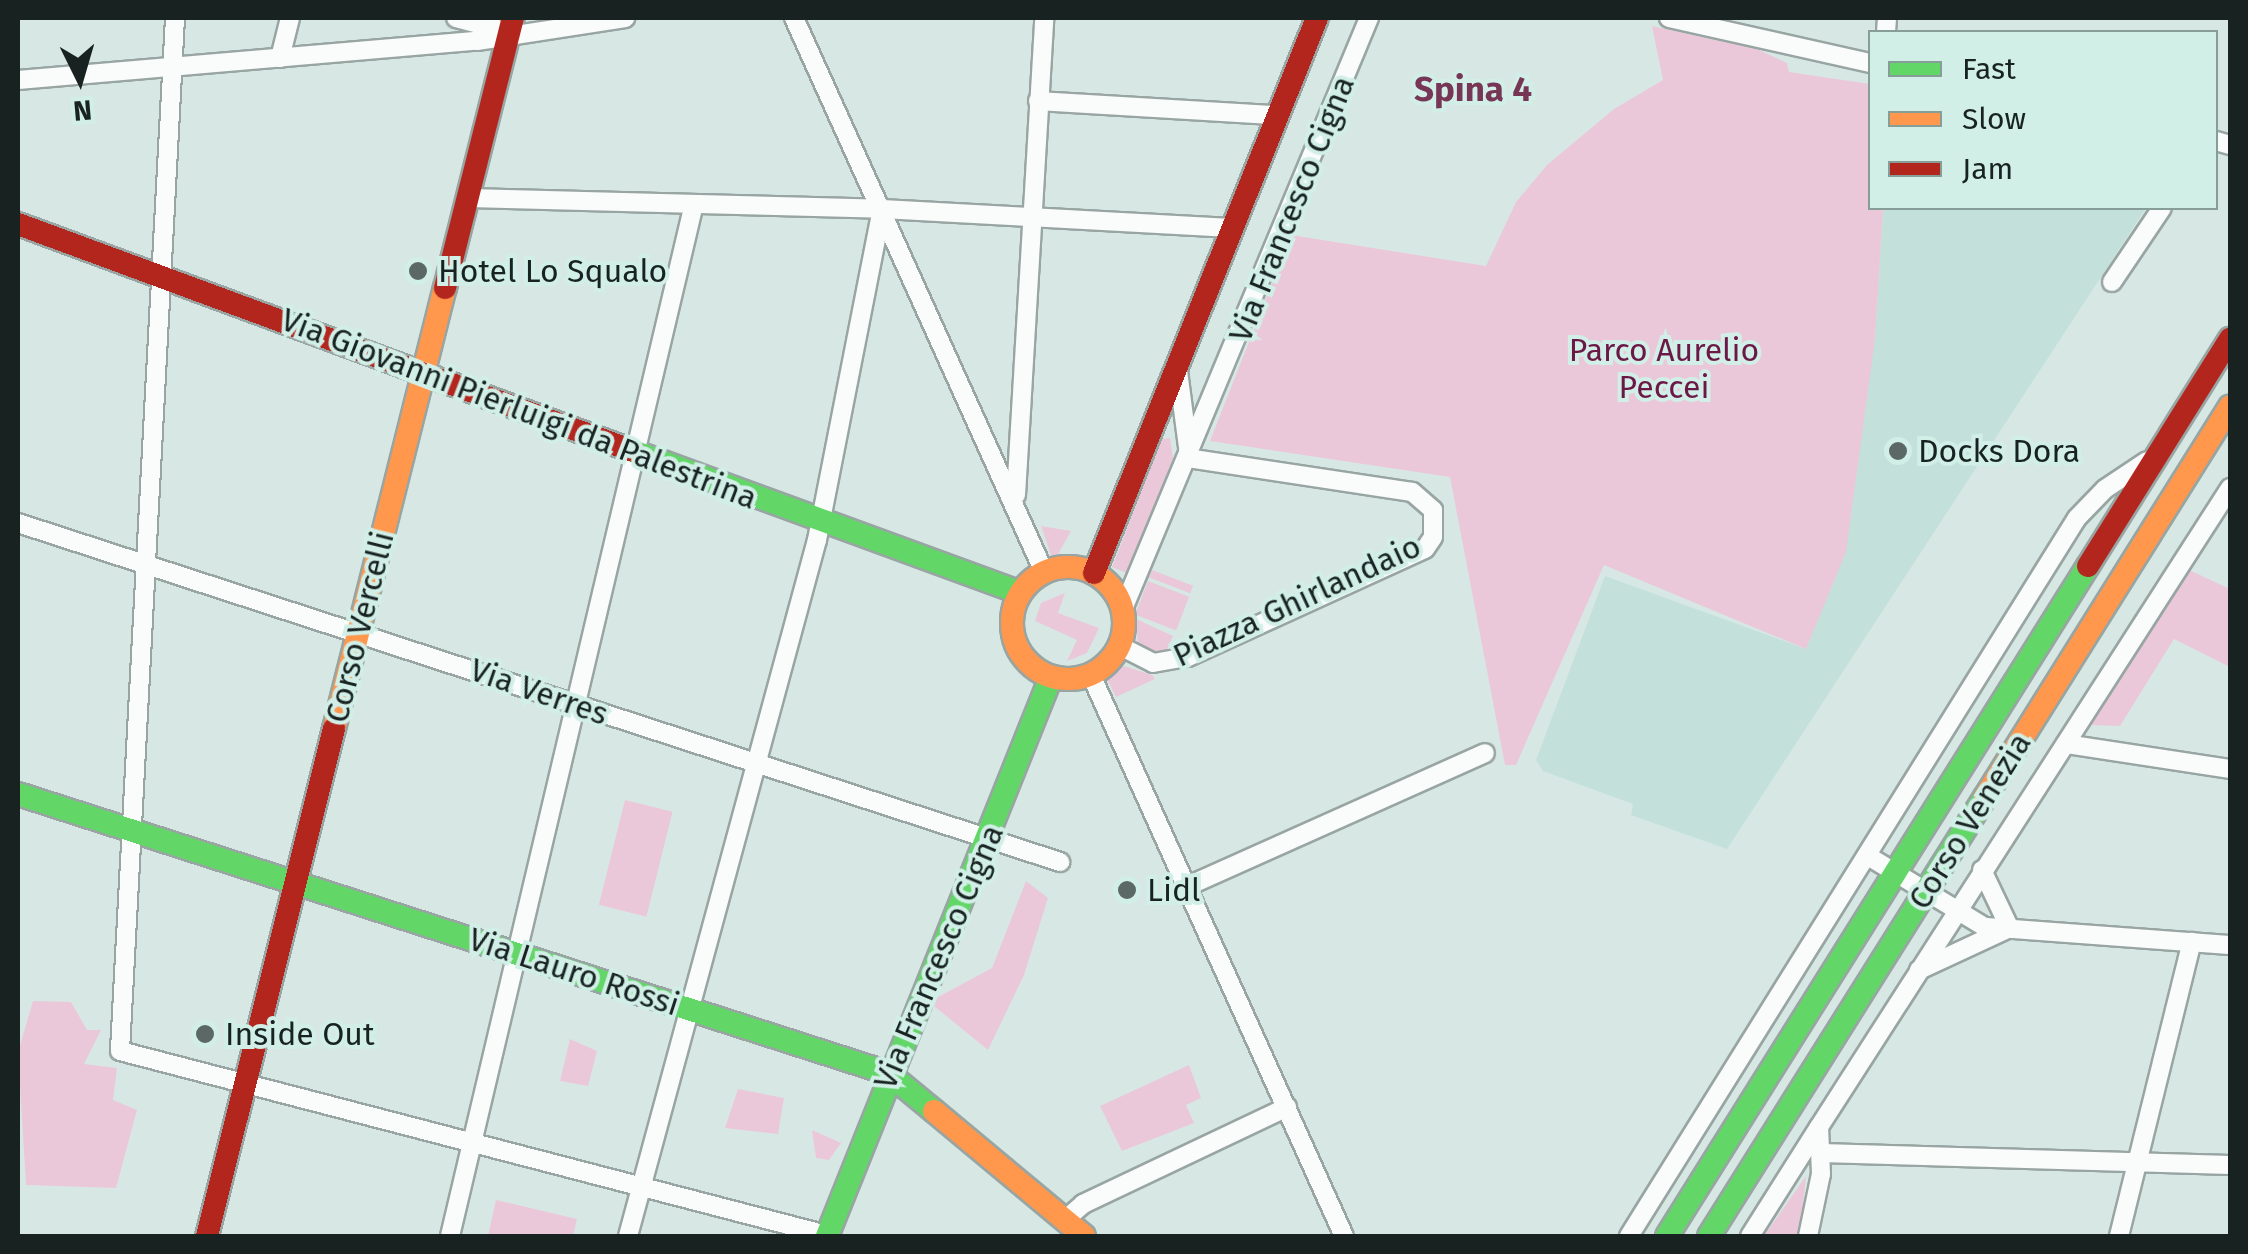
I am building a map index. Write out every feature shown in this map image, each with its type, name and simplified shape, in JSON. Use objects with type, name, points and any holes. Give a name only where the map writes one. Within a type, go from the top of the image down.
[{"type":"street","points":[[175,18],[120,1051],[827,1236]]},
{"type":"street","points":[[280,58],[290,18]]},
{"type":"street","points":[[456,18],[511,25],[625,18]]},
{"type":"street","points":[[794,18],[1016,500],[1044,572]]},
{"type":"street","points":[[1016,500],[1044,18]]},
{"type":"street","name":"Via Francesco Cigna","points":[[1094,573],[1317,18]]},
{"type":"street","name":"Via Francesco Cigna","points":[[1122,609],[1369,18]]},
{"type":"street","points":[[1669,18],[1868,62]]},
{"type":"street","points":[[18,80],[477,41],[511,25]]},
{"type":"street","name":"Corso Vercelli","points":[[207,1236],[511,25]]},
{"type":"street","points":[[1038,101],[1276,115]]},
{"type":"street","points":[[468,198],[882,209],[1232,228]]},
{"type":"street","points":[[450,1236],[694,204]]},
{"type":"street","points":[[628,1236],[688,1009],[759,765],[821,522],[882,209]]},
{"type":"street","points":[[2112,282],[2161,210]]},
{"type":"street","name":"Via Giovanni Pierluigi da Palestrina","points":[[18,224],[1020,593]]},
{"type":"street","name":"Corso Venezia","points":[[1667,1236],[2230,340]]},
{"type":"street","name":"Via Francesco Cigna","points":[[1178,368],[1188,457]]},
{"type":"street","name":"Corso Venezia","points":[[1709,1236],[2230,406]]},
{"type":"street","name":"Corso Venezia","points":[[1630,1236],[2077,518],[2104,489],[2156,455]]},
{"type":"street","name":"Piazza Ghirlandaio","points":[[1120,646],[1154,663],[1188,657],[1425,549],[1433,537],[1433,510],[1412,492],[1188,457]]},
{"type":"street","name":"Corso Venezia","points":[[1750,1236],[1955,910],[2230,488]]},
{"type":"street","name":"Via Verres","points":[[18,523],[359,630],[1060,862]]},
{"type":"street","points":[[1122,609],[1094,573],[1063,567],[1044,572],[1020,593],[1012,635],[1032,667],[1051,678],[1091,675],[1190,885],[1344,1236]]},
{"type":"street","name":"Piazza Ghirlandaio","points":[[1091,675],[1120,646],[1122,609]]},
{"type":"street","name":"Via Francesco Cigna","points":[[827,1236],[888,1073],[989,838],[1051,678]]},
{"type":"street","points":[[2066,744],[2230,769]]},
{"type":"street","points":[[1190,885],[1486,753]]},
{"type":"street","name":"Via Lauro Rossi","points":[[18,794],[888,1073],[1084,1236]]},
{"type":"street","points":[[1868,856],[1985,927],[2230,945]]},
{"type":"street","points":[[1982,870],[2010,929]]},
{"type":"street","points":[[1918,970],[2010,929]]},
{"type":"street","points":[[2119,1236],[2192,942]]},
{"type":"street","points":[[1066,1219],[1083,1204],[1288,1107]]},
{"type":"street","points":[[1808,1236],[1822,1153],[1819,1127]]},
{"type":"street","points":[[1822,1153],[2230,1165]]},
{"type":"shaded area","name":"Docks Dora","points":[[1883,210],[2145,210],[1727,849],[1631,815],[1633,804],[1543,771],[1536,760],[1605,576],[1806,649],[1875,339]]},
{"type":"green space","name":"Parco Aurelio Peccei","points":[[1652,26],[1757,49],[1787,63],[1789,72],[1868,84],[1868,210],[1883,210],[1875,339],[1846,552],[1806,649],[1604,565],[1516,765],[1505,765],[1450,477],[1210,441],[1291,235],[1486,266],[1516,202],[1547,165],[1614,109],[1663,80]]},
{"type":"green space","points":[[1170,438],[1173,458],[1129,574],[1112,567],[1162,439]]},
{"type":"green space","points":[[1041,526],[1071,531],[1056,558],[1052,558]]},
{"type":"green space","points":[[2187,569],[2230,589],[2230,667],[2174,639],[2120,726],[2091,725]]},
{"type":"green space","points":[[1152,570],[1193,586],[1190,593],[1149,577]]},
{"type":"green space","points":[[1148,581],[1189,597],[1176,630],[1135,615]]},
{"type":"green space","points":[[1065,593],[1058,613],[1099,628],[1087,653],[1067,661],[1077,640],[1035,621],[1041,603]]},
{"type":"green space","points":[[1136,619],[1173,636],[1167,649],[1154,654],[1138,646]]},
{"type":"green space","points":[[1124,666],[1155,679],[1116,697],[1107,679]]},
{"type":"green space","points":[[625,800],[673,812],[646,917],[599,905]]},
{"type":"green space","points":[[1026,881],[1048,898],[1024,975],[988,1050],[929,1002],[992,968]]},
{"type":"green space","points":[[33,1001],[71,1002],[87,1030],[101,1030],[84,1064],[117,1068],[113,1100],[137,1110],[116,1188],[26,1185],[18,1052]]},
{"type":"green space","points":[[570,1039],[597,1051],[588,1086],[560,1081]]},
{"type":"green space","points":[[1189,1065],[1201,1098],[1186,1105],[1194,1123],[1122,1151],[1100,1106]]},
{"type":"green space","points":[[738,1089],[784,1098],[778,1134],[725,1128]]},
{"type":"green space","points":[[812,1130],[841,1143],[829,1160],[816,1158]]},
{"type":"green space","points":[[1806,1176],[1800,1236],[1764,1236]]},
{"type":"green space","points":[[496,1200],[577,1219],[573,1236],[488,1236]]},
{"type":"traffic: fast","points":[[633,451],[1020,593]]},
{"type":"traffic: fast","points":[[1667,1236],[2088,566]]},
{"type":"traffic: fast","points":[[827,1236],[1051,677]]},
{"type":"traffic: fast","points":[[18,794],[888,1073],[934,1111]]},
{"type":"traffic: fast","points":[[1709,1236],[1985,797]]},
{"type":"traffic: slow","points":[[334,729],[445,288]]},
{"type":"traffic: slow","points":[[1985,797],[2230,406]]},
{"type":"traffic: slow","points":[[1068,567],[1089,571],[1108,583],[1120,602],[1124,623],[1120,644],[1108,663],[1089,675],[1068,679],[1047,675],[1028,663],[1016,644],[1012,623],[1016,602],[1028,583],[1047,571],[1068,567]]},
{"type":"traffic: slow","points":[[934,1111],[1084,1236]]},
{"type":"traffic: jam","points":[[445,288],[513,18]]},
{"type":"traffic: jam","points":[[1094,573],[1317,18]]},
{"type":"traffic: jam","points":[[18,224],[633,451]]},
{"type":"traffic: jam","points":[[2088,566],[2230,339]]},
{"type":"traffic: jam","points":[[207,1236],[334,729]]},
{"type":"place","name":"Hotel Lo Squalo","points":[[418,271]]},
{"type":"place","name":"Docks Dora","points":[[1898,451]]},
{"type":"place","name":"Lidl","points":[[1127,890]]},
{"type":"place","name":"Inside Out","points":[[205,1034]]},
{"type":"district","name":"Spina 4","points":[[1473,89]]}]
